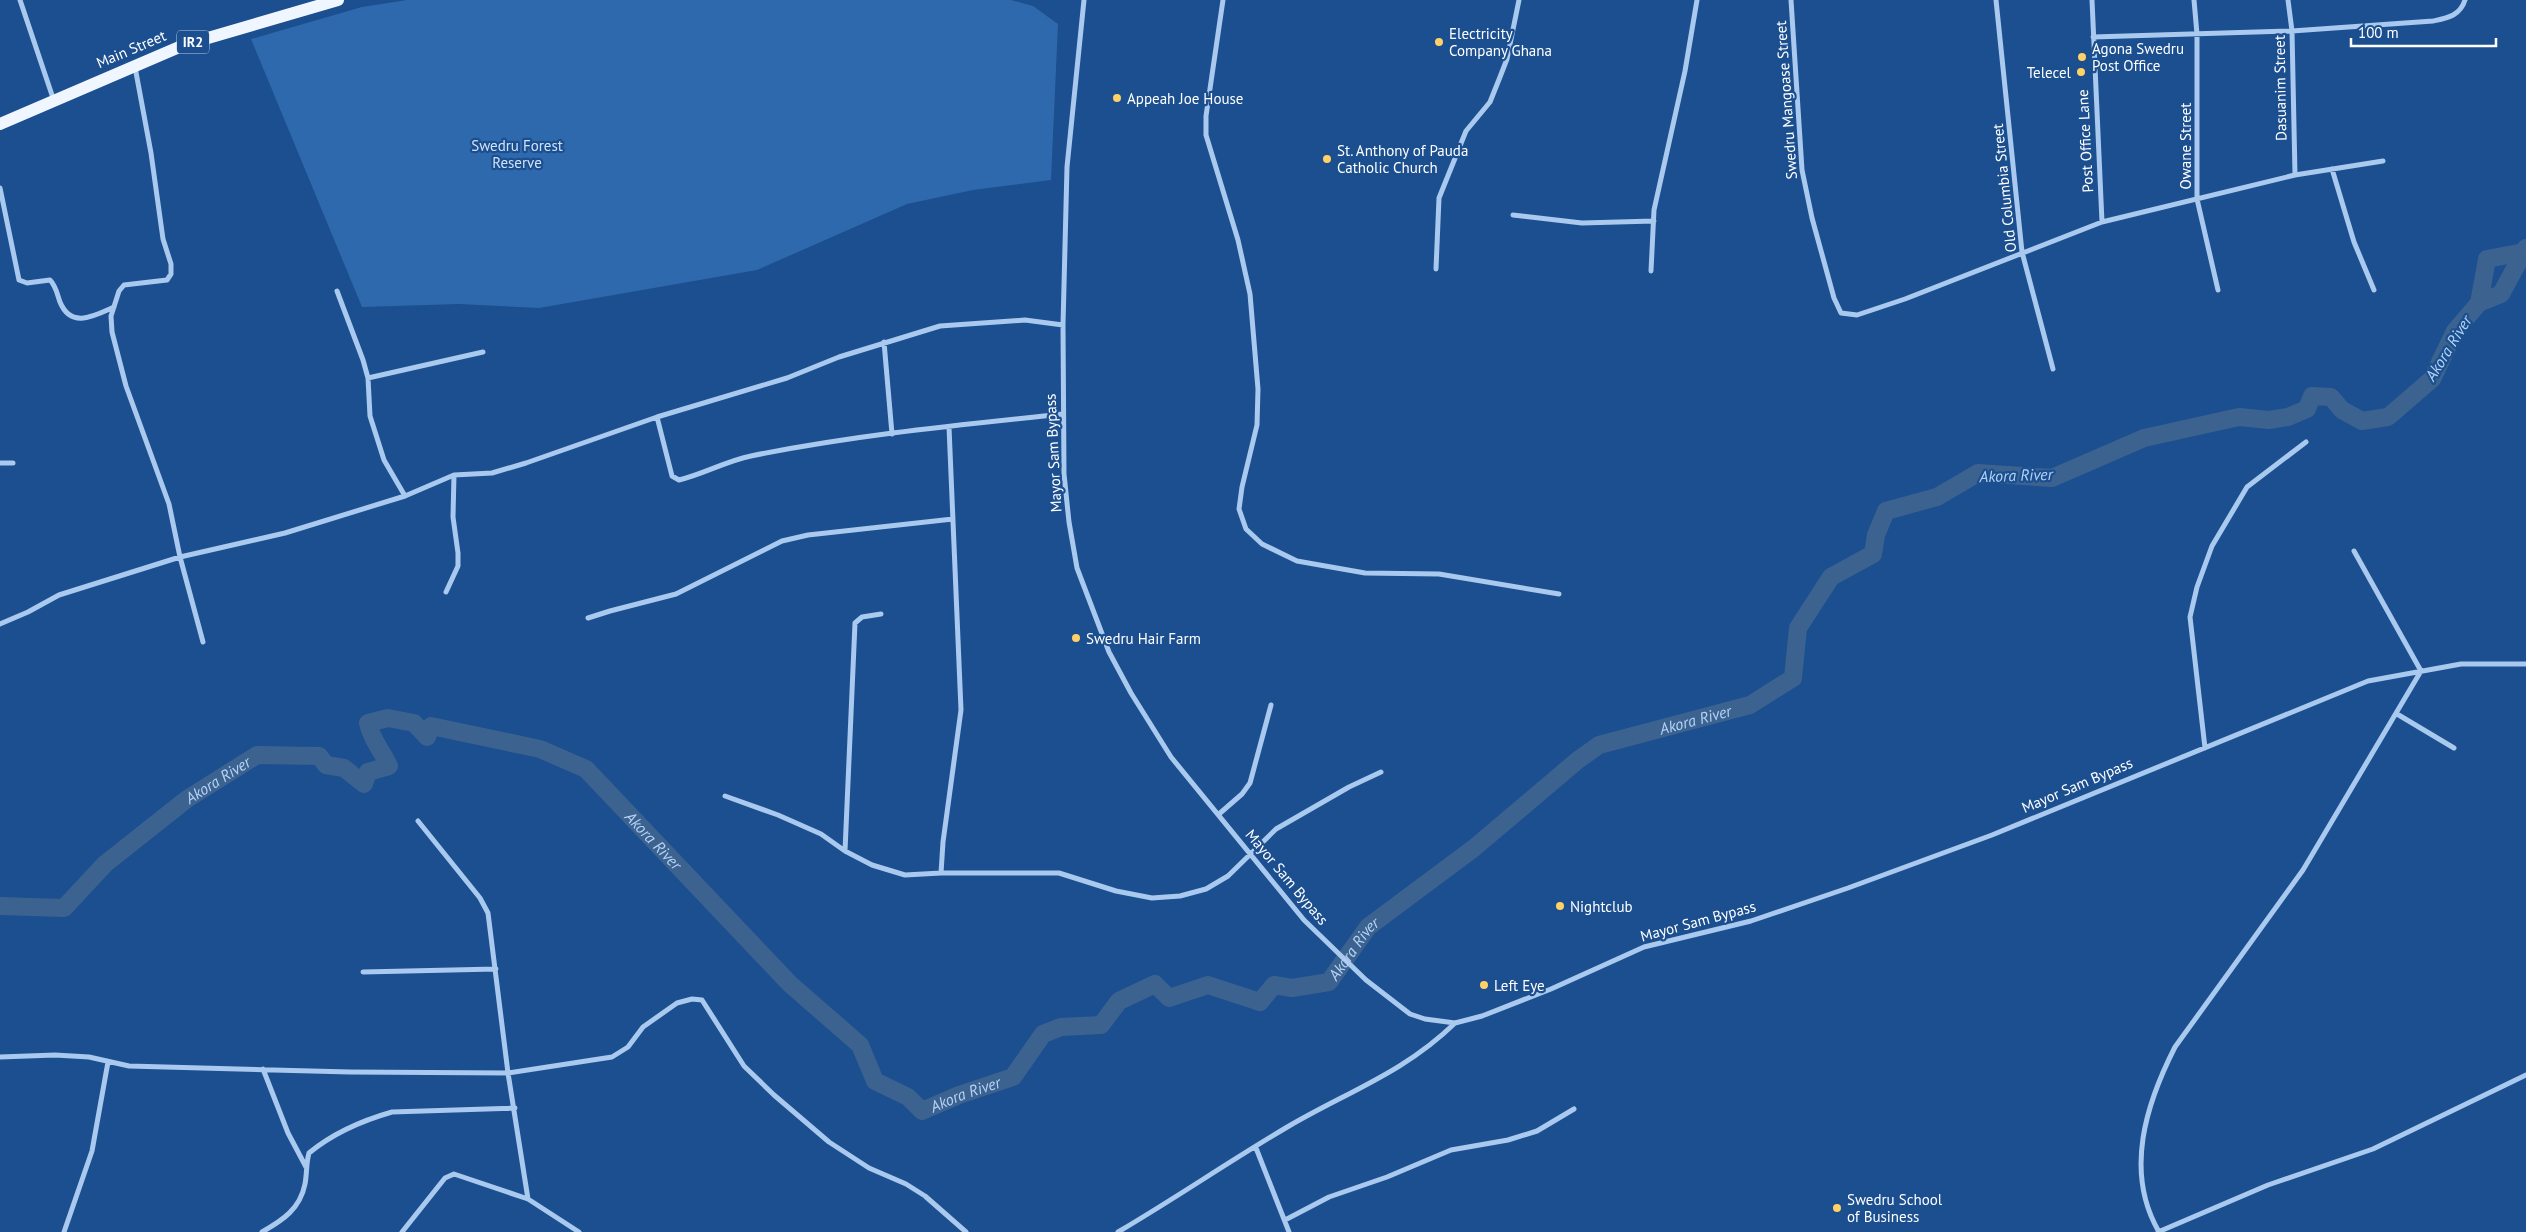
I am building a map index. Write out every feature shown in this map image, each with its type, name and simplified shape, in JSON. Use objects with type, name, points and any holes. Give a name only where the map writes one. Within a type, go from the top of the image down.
[{"type":"main road","name":"Main Street","points":[[54,102],[134,64],[224,31],[338,0]]},
{"type":"main road","name":"IR2","points":[[0,124],[54,102]]},
{"type":"street","points":[[20,0],[54,102]]},
{"type":"street","name":"Mayor Sam Bypass","points":[[1084,0],[1067,167],[1063,325],[1064,474],[1069,522],[1078,568],[1110,652],[1131,693],[1172,757],[1304,920],[1391,1001],[1410,1014],[1425,1019],[1455,1023],[1551,990],[1644,947],[1751,921],[1848,888],[1992,835],[2161,764],[2368,681],[2462,664],[2526,664]]},
{"type":"street","points":[[1223,0],[1206,116],[1206,135],[1238,240],[1250,294],[1258,389],[1257,425],[1242,487],[1239,510],[1246,530],[1262,544],[1297,561],[1365,573],[1440,574],[1559,594]]},
{"type":"street","points":[[1436,269],[1440,198],[1466,131],[1490,102],[1500,77],[1507,59],[1519,0]]},
{"type":"street","points":[[1651,271],[1654,221],[1666,152],[1685,71],[1697,0]]},
{"type":"street","name":"Swedru Mangoase Street","points":[[1791,0],[1802,170],[1814,227],[1834,298],[1841,313],[1858,315],[1905,299],[2022,252]]},
{"type":"street","name":"Old Columbia Street","points":[[1996,0],[2022,252],[2054,370]]},
{"type":"street","name":"Post Office Lane","points":[[2092,0],[2102,222]]},
{"type":"street","name":"Owane Street","points":[[2194,0],[2197,34],[2197,199],[2218,290]]},
{"type":"street","name":"Dasuanim Street","points":[[2288,0],[2292,31],[2295,175]]},
{"type":"street","points":[[2093,37],[2292,31],[2433,22],[2454,16],[2463,7],[2465,0]]},
{"type":"street","points":[[134,64],[151,154],[164,239],[171,264],[171,274],[167,280],[124,285],[119,291],[111,316],[112,332],[126,386],[169,504],[180,558],[203,642]]},
{"type":"street","points":[[2022,252],[2102,222],[2295,175],[2383,160]]},
{"type":"street","points":[[2332,169],[2354,242],[2374,290]]},
{"type":"street","points":[[0,188],[19,280],[27,283],[50,280],[61,304],[70,316],[80,319],[90,318],[114,307]]},
{"type":"street","points":[[1513,215],[1582,223],[1654,221]]},
{"type":"street","points":[[337,291],[368,378],[370,416],[384,460],[405,496]]},
{"type":"street","points":[[0,624],[28,612],[59,595],[180,558],[285,533],[405,496],[454,475],[492,473],[526,463],[657,416],[788,378],[839,357],[940,326],[1024,320],[1063,325]]},
{"type":"street","points":[[884,342],[892,434]]},
{"type":"street","points":[[368,378],[483,352]]},
{"type":"street","points":[[657,416],[672,476],[679,480],[748,457],[892,434],[1063,414]]},
{"type":"street","points":[[942,874],[943,842],[961,710],[949,427]]},
{"type":"street","points":[[2204,748],[2190,617],[2197,587],[2212,546],[2247,487],[2306,442]]},
{"type":"street","points":[[0,463],[13,462]]},
{"type":"street","points":[[446,592],[458,566],[453,518],[454,475]]},
{"type":"street","points":[[588,618],[610,610],[676,594],[782,541],[808,535],[953,520]]},
{"type":"street","points":[[2354,550],[2421,671],[2303,870],[2175,1047],[2160,1077],[2150,1107],[2140,1156],[2141,1177],[2154,1224],[2159,1232],[2276,1182],[2373,1149],[2526,1075]]},
{"type":"street","points":[[845,851],[855,623],[862,617],[881,614]]},
{"type":"street","points":[[1219,814],[1242,794],[1250,783],[1270,705]]},
{"type":"street","points":[[2397,714],[2454,748]]},
{"type":"street","points":[[726,796],[813,830],[845,851],[872,865],[905,875],[1059,873],[1116,891],[1152,898],[1180,896],[1206,890],[1228,876],[1276,829],[1300,814],[1381,772]]},
{"type":"street","points":[[418,821],[480,898],[488,914],[508,1073],[528,1199]]},
{"type":"street","points":[[363,972],[496,969]]},
{"type":"street","points":[[0,1057],[54,1055],[89,1057],[129,1066],[350,1072],[508,1073],[612,1057],[628,1047],[643,1026],[677,1003],[692,999],[702,1000],[744,1066],[774,1095],[829,1142],[869,1168],[906,1184],[925,1196],[966,1232]]},
{"type":"street","points":[[1118,1232],[1289,1126],[1370,1084],[1407,1062],[1432,1046],[1455,1023]]},
{"type":"street","points":[[64,1232],[95,1142],[108,1062]]},
{"type":"street","points":[[263,1069],[288,1133],[306,1166]]},
{"type":"street","points":[[262,1232],[282,1221],[294,1211],[302,1197],[306,1182],[306,1166],[309,1153],[321,1143],[378,1116],[392,1112],[514,1108]]},
{"type":"street","points":[[1285,1220],[1329,1197],[1387,1178],[1443,1153],[1508,1140],[1537,1131],[1574,1109]]},
{"type":"street","points":[[1256,1148],[1289,1232]]},
{"type":"street","points":[[402,1232],[445,1178],[454,1174],[528,1199],[579,1232]]},
{"type":"green space","name":"Swedru Forest Reserve","points":[[407,0],[1011,0],[1033,6],[1058,24],[1051,180],[973,190],[907,204],[757,270],[539,308],[459,304],[362,307],[251,39],[362,7]]},
{"type":"waterway","name":"Akora River","points":[[2479,303],[2501,294],[2526,248]]},
{"type":"waterway","name":"Akora River","points":[[0,906],[64,908],[105,864],[187,799],[257,755],[319,756],[326,765],[344,768],[364,784],[368,772],[389,766],[374,740],[368,723],[388,718],[414,723],[427,737],[431,726],[540,749],[586,769],[790,984],[860,1045],[875,1081],[908,1097],[922,1111],[959,1095],[1013,1077],[1043,1034],[1061,1027],[1101,1025],[1119,1001],[1155,984],[1169,998],[1208,985],[1260,1002],[1274,985],[1292,988],[1329,982],[1368,927],[1474,848],[1578,760],[1599,745],[1750,705],[1793,678],[1798,628],[1831,577],[1873,554],[1876,535],[1886,511],[1937,497],[1978,473],[2052,478],[2144,438],[2239,417],[2269,420],[2288,417],[2307,409],[2312,396],[2331,397],[2342,410],[2362,421],[2388,417],[2432,379],[2455,331],[2479,303],[2487,259],[2524,252]]},
{"type":"place","name":"Electricity Company Ghana","points":[[1439,42]]},
{"type":"place","name":"Agona Swedru Post Office","points":[[2082,57]]},
{"type":"place","name":"Telecel","points":[[2081,72]]},
{"type":"place","name":"Appeah Joe House","points":[[1117,98]]},
{"type":"place","name":"St. Anthony of Pauda Catholic Church","points":[[1327,159]]},
{"type":"place","name":"Swedru Hair Farm","points":[[1076,638]]},
{"type":"place","name":"Nightclub","points":[[1560,906]]},
{"type":"place","name":"Left Eye","points":[[1484,985]]},
{"type":"place","name":"Swedru School of Business","points":[[1837,1208]]}]
